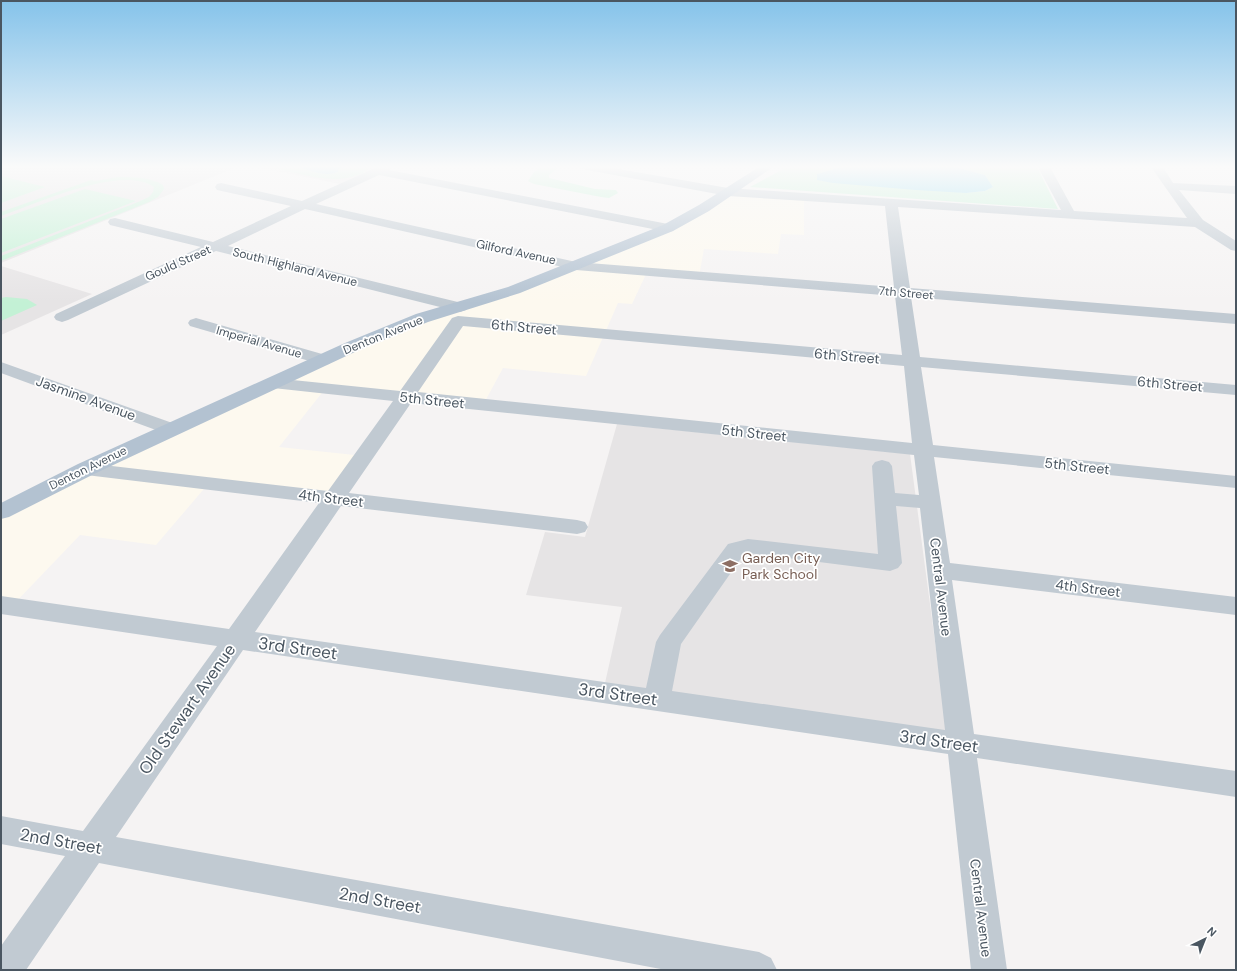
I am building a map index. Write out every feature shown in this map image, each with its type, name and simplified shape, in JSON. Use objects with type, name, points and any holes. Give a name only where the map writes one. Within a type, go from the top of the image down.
[{"type":"main road","name":"Denton Avenue","points":[[1,512],[86,469],[171,429],[396,328],[456,313],[668,228],[696,212]]},
{"type":"street","name":"Gould Street","points":[[62,317],[289,212]]},
{"type":"street","name":"Gilford Avenue","points":[[332,212],[576,266]]},
{"type":"street","points":[[592,212],[668,228]]},
{"type":"street","name":"Central Avenue","points":[[893,212],[989,970]]},
{"type":"street","points":[[1030,212],[1198,223]]},
{"type":"street","points":[[1189,212],[1198,223],[1236,247]]},
{"type":"street","name":"South Highland Avenue","points":[[115,222],[376,287],[456,313]]},
{"type":"street","name":"7th Street","points":[[576,266],[1236,319]]},
{"type":"street","name":"6th Street","points":[[456,313],[913,362],[1236,390]]},
{"type":"street","name":"Old Stewart Avenue","points":[[5,970],[405,397],[456,313]]},
{"type":"street","name":"Imperial Avenue","points":[[196,323],[323,360]]},
{"type":"street","name":"Jasmine Avenue","points":[[1,367],[171,429]]},
{"type":"street","name":"5th Street","points":[[273,384],[1236,482]]},
{"type":"street","points":[[657,700],[668,642],[736,549],[748,546],[890,563],[882,466]]},
{"type":"street","name":"4th Street","points":[[86,469],[577,527]]},
{"type":"street","points":[[885,498],[931,503]]},
{"type":"street","name":"4th Street","points":[[939,570],[1236,606]]},
{"type":"street","name":"3rd Street","points":[[1,605],[1236,784]]},
{"type":"street","name":"2nd Street","points":[[1,830],[759,970]]},
{"type":"shaded area","points":[[1,212],[126,212],[1,263]]},
{"type":"shaded area","points":[[691,212],[804,212],[804,235],[781,234],[778,254],[704,249],[699,276],[647,272],[632,304],[618,303],[586,376],[503,368],[483,405],[325,389],[279,447],[364,456],[335,498],[209,483],[156,545],[80,535],[11,607],[1,615],[1,512],[351,347],[640,240]]},
{"type":"shaded area","points":[[1,266],[92,294],[1,335]]},
{"type":"shaded area","name":"Garden City Park School","points":[[617,424],[910,454],[947,732],[605,683],[622,607],[526,595],[545,532],[585,537]]},
{"type":"green space","points":[[1,212],[11,212],[1,216]]},
{"type":"green space","points":[[20,212],[107,212],[1,253],[1,219]]},
{"type":"green space","points":[[112,212],[123,212],[1,261],[1,256]]},
{"type":"green space","points":[[1,298],[27,299],[37,305],[1,321]]},
{"type":"place","name":"Garden City Park School","points":[[730,566]]}]
